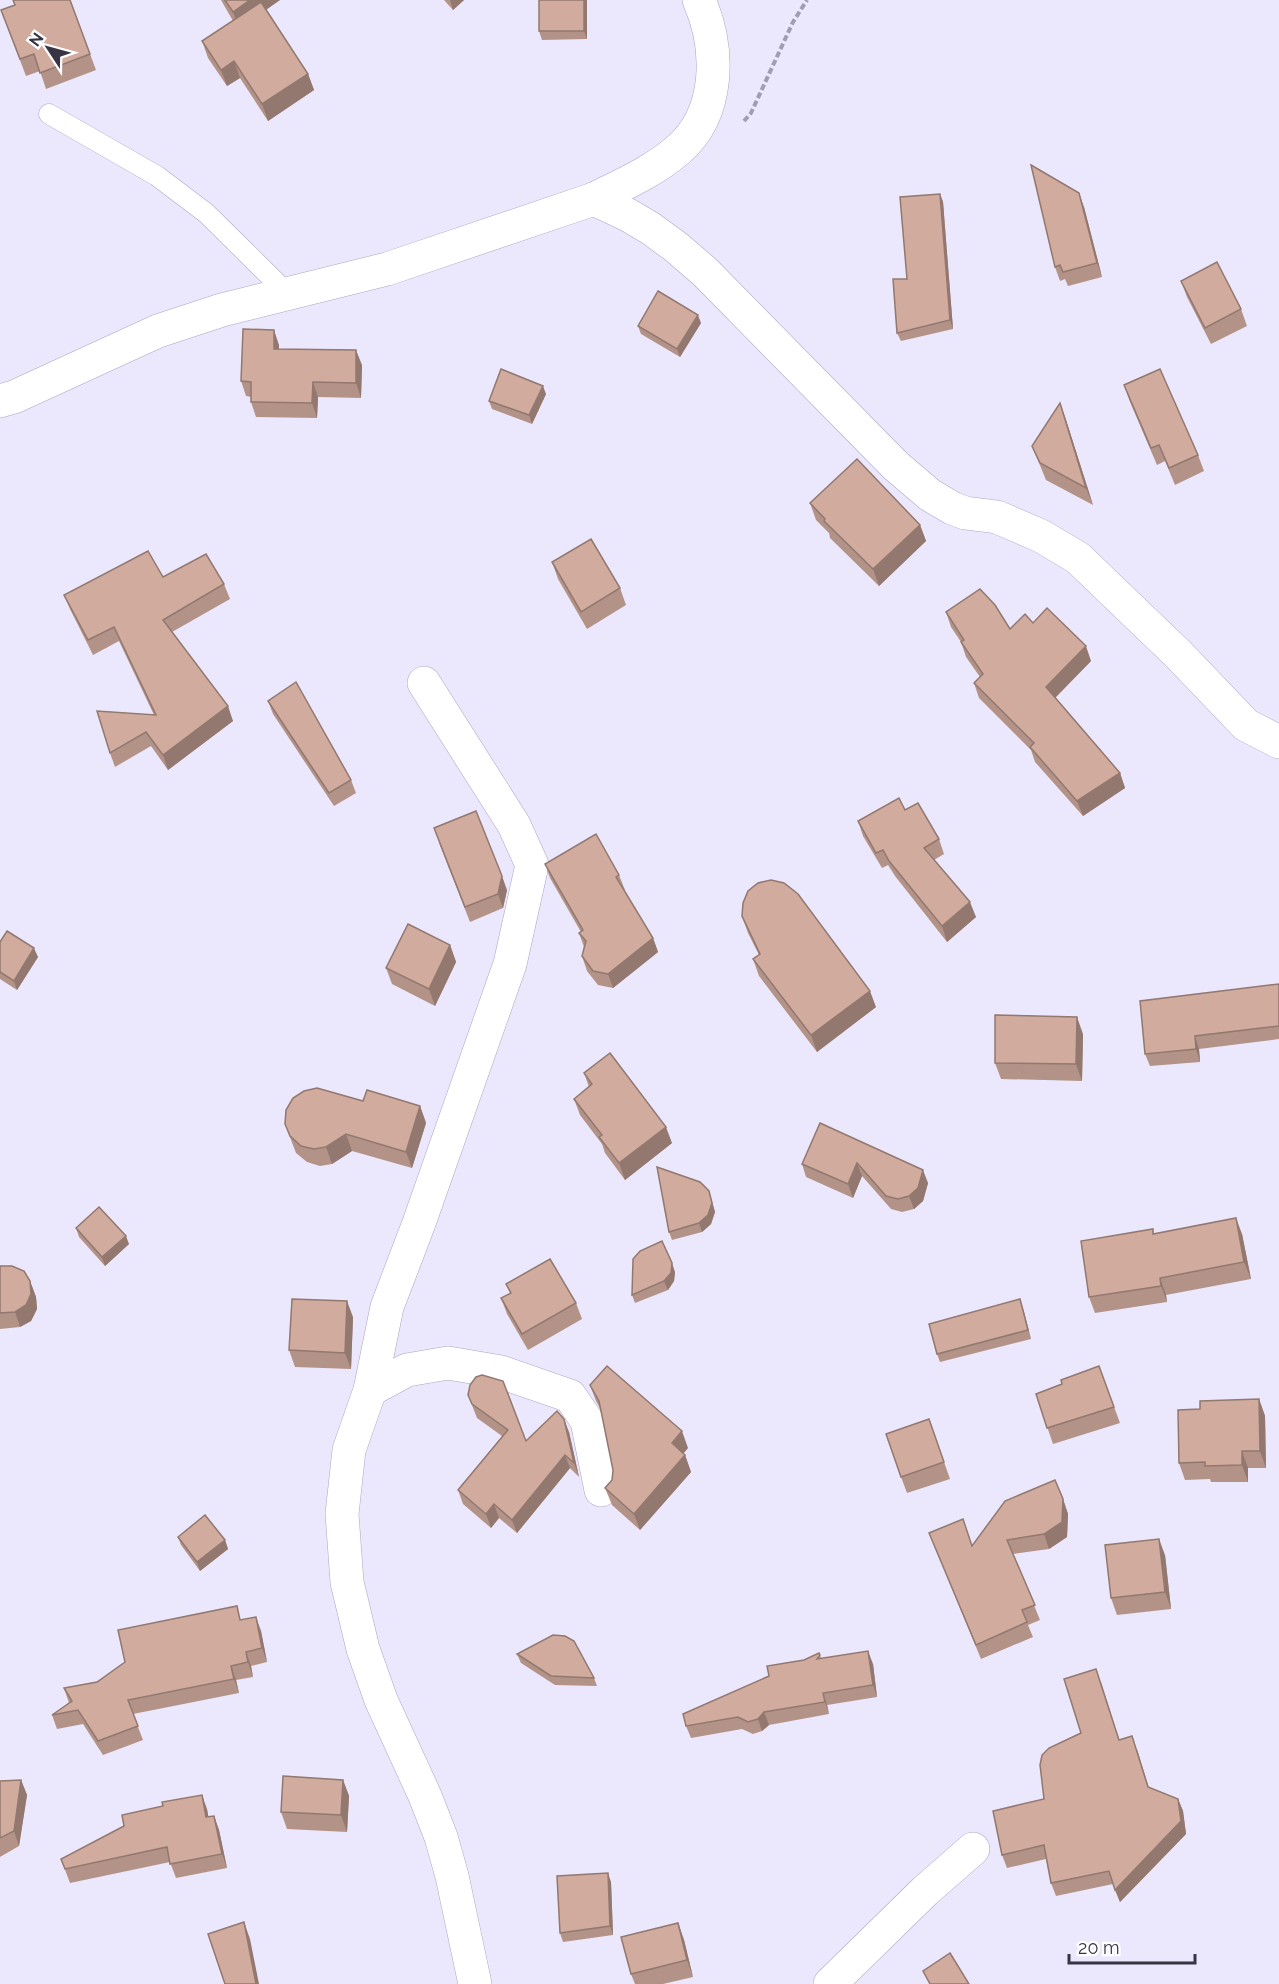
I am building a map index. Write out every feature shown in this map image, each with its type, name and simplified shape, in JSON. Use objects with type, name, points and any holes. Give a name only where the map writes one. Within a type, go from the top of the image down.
[{"type":"street","points":[[0,401],[14,397],[158,331],[222,310],[387,269],[594,200],[654,167],[678,151],[686,142],[705,110],[713,83],[713,55],[707,19],[699,0]]},
{"type":"street","points":[[594,200],[635,219],[676,247],[705,272],[896,466],[930,495],[965,513],[998,518],[1041,536],[1078,558],[1179,655],[1246,725],[1279,742]]},
{"type":"street","points":[[424,683],[514,825],[532,865],[510,964],[387,1307],[369,1390],[349,1450],[342,1514],[347,1582],[363,1649],[381,1700],[441,1837],[452,1876],[475,1984]]},
{"type":"street","points":[[369,1390],[407,1370],[448,1363],[501,1372],[570,1396],[587,1421],[601,1490]]},
{"type":"street","points":[[830,1984],[924,1891],[973,1849]]},
{"type":"lane","points":[[49,114],[165,182],[206,213],[287,293]]},
{"type":"building","points":[[13,0],[70,0],[90,54],[40,73],[34,54],[20,59],[1,10],[15,5]]},
{"type":"building","points":[[225,0],[250,0],[233,12]]},
{"type":"building","points":[[539,0],[584,0],[584,31],[539,31]]},
{"type":"building","points":[[261,2],[308,74],[262,104],[234,61],[221,70],[202,41]]},
{"type":"building","points":[[1031,165],[1079,193],[1097,263],[1063,272],[1060,265],[1055,267]]},
{"type":"building","points":[[940,194],[950,320],[897,333],[893,279],[907,279],[900,197]]},
{"type":"building","points":[[1217,262],[1241,309],[1205,328],[1181,281]]},
{"type":"building","points":[[658,291],[698,315],[677,349],[638,326]]},
{"type":"building","points":[[243,329],[274,330],[274,349],[356,350],[356,383],[313,382],[312,403],[251,402],[251,382],[241,381]]},
{"type":"building","points":[[501,369],[543,386],[529,415],[489,401]]},
{"type":"building","points":[[1160,369],[1198,455],[1169,468],[1159,445],[1151,448],[1124,385]]},
{"type":"building","points":[[1060,403],[1086,488],[1040,463],[1032,446]]},
{"type":"building","points":[[857,459],[920,525],[873,569],[824,521],[825,519],[810,503]]},
{"type":"building","points":[[591,539],[620,588],[581,612],[552,562]]},
{"type":"building","points":[[148,551],[163,577],[206,554],[224,584],[163,620],[228,706],[163,755],[146,732],[110,753],[97,711],[156,715],[114,627],[88,640],[64,595]]},
{"type":"building","points":[[980,589],[995,605],[1010,629],[1025,614],[1033,623],[1047,608],[1086,646],[1046,687],[1120,773],[1077,801],[1030,747],[1034,743],[974,683],[983,674],[961,642],[964,640],[946,612]]},
{"type":"building","points":[[296,682],[351,780],[329,793],[268,701]]},
{"type":"building","points":[[899,798],[905,810],[918,803],[939,839],[924,848],[970,902],[942,926],[889,861],[883,850],[876,853],[858,821]]},
{"type":"building","points":[[476,811],[502,876],[498,894],[465,907],[434,828]]},
{"type":"building","points":[[596,834],[619,875],[616,877],[653,938],[608,974],[593,971],[582,956],[586,941],[579,933],[583,930],[545,864]]},
{"type":"building","points":[[771,880],[784,883],[798,894],[870,991],[811,1035],[753,959],[760,954],[742,916],[743,903],[748,891],[758,883]]},
{"type":"building","points":[[408,924],[450,945],[429,989],[386,968]]},
{"type":"building","points":[[7,931],[34,948],[14,981],[0,972],[0,942]]},
{"type":"building","points":[[1279,984],[1279,1026],[1195,1036],[1196,1049],[1145,1054],[1140,1001]]},
{"type":"building","points":[[995,1015],[1077,1017],[1076,1064],[995,1063]]},
{"type":"building","points":[[610,1053],[666,1127],[619,1163],[599,1137],[602,1135],[574,1099],[592,1084],[584,1073]]},
{"type":"building","points":[[317,1088],[363,1101],[367,1090],[420,1106],[406,1152],[346,1134],[326,1147],[314,1149],[301,1146],[290,1136],[285,1124],[286,1110],[293,1098],[304,1091]]},
{"type":"building","points":[[820,1123],[923,1170],[918,1188],[909,1196],[898,1199],[886,1196],[857,1163],[848,1184],[802,1164]]},
{"type":"building","points":[[657,1167],[700,1182],[709,1191],[712,1203],[708,1215],[699,1223],[669,1232]]},
{"type":"building","points":[[99,1207],[126,1236],[102,1257],[76,1228]]},
{"type":"building","points":[[1236,1218],[1244,1262],[1160,1278],[1161,1286],[1089,1297],[1081,1241],[1153,1229],[1153,1234]]},
{"type":"building","points":[[662,1241],[672,1263],[671,1273],[664,1281],[632,1295],[633,1259],[640,1251]]},
{"type":"building","points":[[550,1259],[576,1303],[522,1334],[501,1298],[511,1293],[506,1284]]},
{"type":"building","points":[[0,1266],[12,1266],[24,1271],[30,1281],[31,1294],[26,1305],[15,1312],[0,1313]]},
{"type":"building","points":[[292,1299],[347,1301],[345,1353],[289,1350]]},
{"type":"building","points":[[1020,1299],[1028,1330],[937,1354],[929,1324]]},
{"type":"building","points":[[607,1366],[682,1431],[672,1443],[685,1455],[634,1514],[605,1488],[612,1480],[613,1470],[599,1401],[590,1385]]},
{"type":"building","points":[[1099,1366],[1114,1407],[1047,1428],[1036,1394],[1062,1384],[1061,1380]]},
{"type":"building","points":[[482,1375],[503,1381],[526,1441],[557,1411],[564,1419],[574,1463],[565,1455],[512,1520],[494,1504],[486,1514],[458,1490],[508,1430],[472,1404],[468,1395],[470,1385],[476,1377]]},
{"type":"building","points":[[1259,1399],[1260,1451],[1242,1451],[1242,1465],[1205,1466],[1205,1462],[1179,1463],[1178,1410],[1200,1409],[1200,1401]]},
{"type":"building","points":[[929,1419],[944,1462],[901,1477],[886,1434]]},
{"type":"building","points":[[1055,1480],[1063,1499],[1062,1522],[1044,1534],[1007,1540],[1035,1605],[1022,1610],[1027,1622],[976,1645],[929,1533],[963,1519],[972,1546],[1005,1501]]},
{"type":"building","points":[[205,1515],[225,1540],[197,1562],[178,1537]]},
{"type":"building","points":[[1159,1539],[1165,1592],[1111,1598],[1105,1545]]},
{"type":"building","points":[[237,1606],[240,1620],[256,1617],[262,1648],[246,1652],[248,1662],[231,1666],[234,1679],[128,1700],[138,1726],[98,1741],[78,1710],[52,1715],[72,1701],[64,1688],[97,1682],[125,1662],[118,1630]]},
{"type":"building","points":[[553,1635],[565,1636],[574,1641],[594,1678],[551,1676],[517,1654]]},
{"type":"building","points":[[868,1651],[873,1685],[823,1693],[825,1702],[764,1712],[758,1719],[748,1722],[738,1717],[686,1726],[683,1714],[769,1676],[767,1666],[804,1660],[819,1653],[817,1659]]},
{"type":"building","points":[[1096,1669],[1119,1740],[1132,1736],[1148,1787],[1178,1799],[1181,1821],[1115,1890],[1109,1871],[1051,1883],[1044,1845],[1002,1855],[993,1811],[1044,1799],[1040,1765],[1042,1755],[1049,1748],[1081,1733],[1064,1679]]},
{"type":"building","points":[[283,1776],[343,1780],[341,1815],[281,1812]]},
{"type":"building","points":[[21,1780],[14,1831],[0,1838],[0,1781]]},
{"type":"building","points":[[202,1795],[206,1817],[214,1816],[222,1854],[170,1864],[167,1847],[65,1869],[61,1859],[124,1826],[122,1815],[163,1806],[162,1802]]},
{"type":"building","points":[[608,1873],[610,1926],[560,1933],[557,1876]]},
{"type":"building","points":[[244,1922],[256,1984],[225,1984],[208,1934]]},
{"type":"building","points":[[678,1923],[687,1960],[631,1974],[621,1937]]},
{"type":"building","points":[[950,1953],[969,1984],[930,1984],[923,1971]]}]
